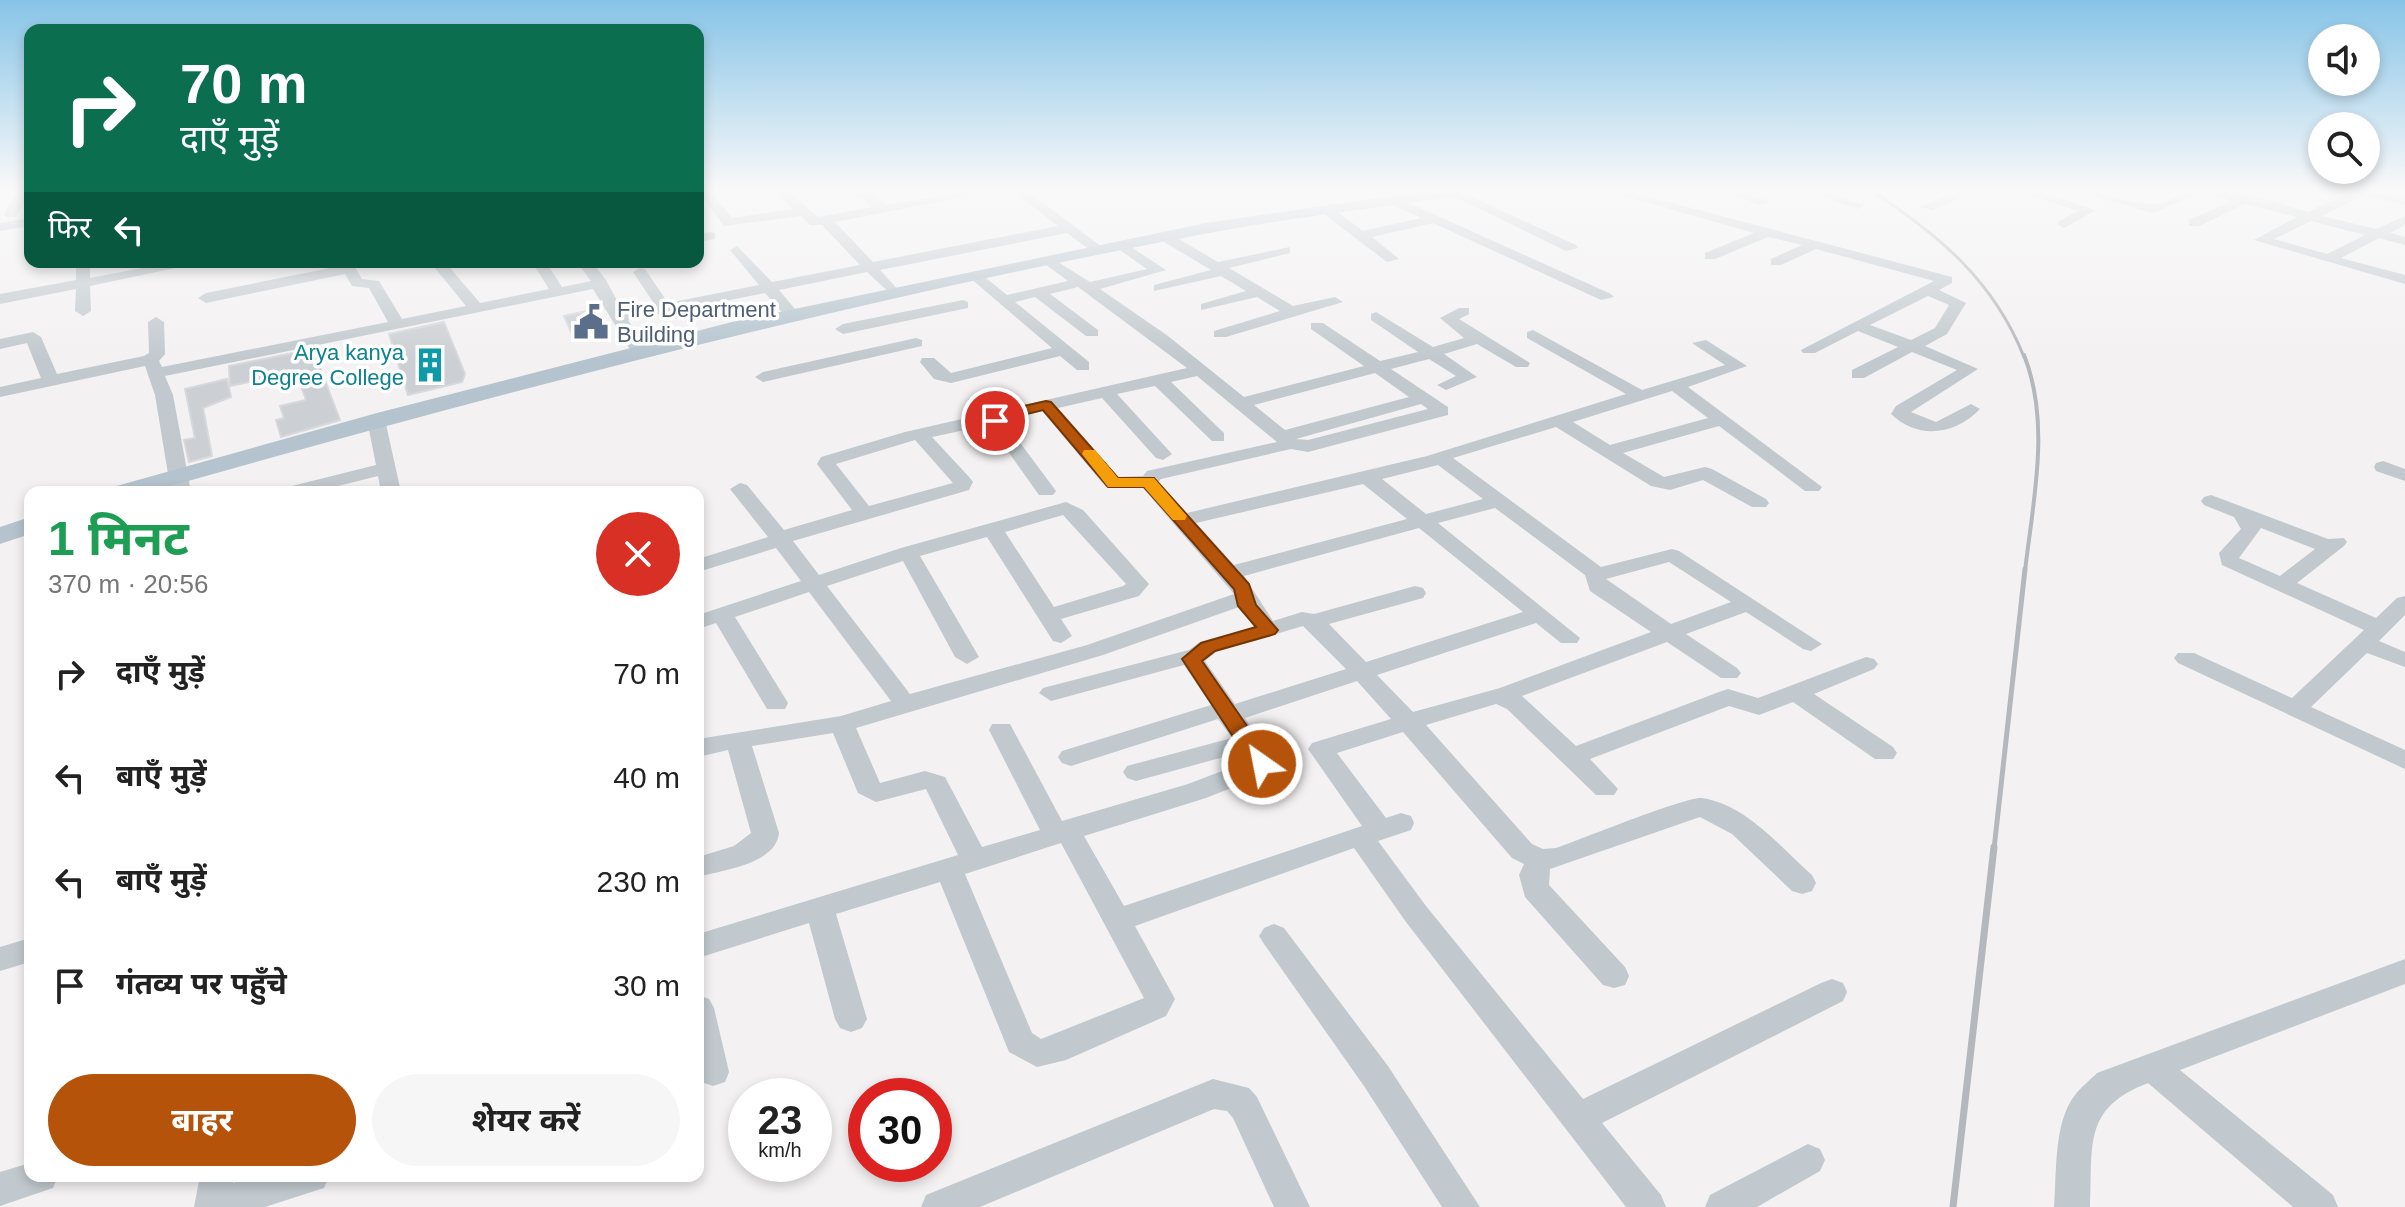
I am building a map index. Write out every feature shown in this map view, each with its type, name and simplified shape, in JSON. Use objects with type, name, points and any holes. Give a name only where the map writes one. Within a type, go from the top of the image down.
[{"type":"main road","points":[[180,483],[376,420],[639,351],[828,307],[1111,247]]},
{"type":"main road","points":[[0,536],[24,527]]},
{"type":"street","points":[[851,247],[894,293]]},
{"type":"street","points":[[619,317],[970,247]]},
{"type":"street","points":[[1095,247],[1099,250]]},
{"type":"street","points":[[1004,300],[1159,270],[1125,247]]},
{"type":"street","points":[[1183,247],[1293,312]]},
{"type":"street","points":[[1376,247],[1392,259]]},
{"type":"street","points":[[1495,247],[1606,297]]},
{"type":"street","points":[[1710,256],[1731,247]]},
{"type":"street","points":[[1776,262],[1809,247]]},
{"type":"street","points":[[1809,350],[1947,280],[1817,247]]},
{"type":"street","points":[[2287,247],[2405,280]]},
{"type":"street","points":[[2328,259],[2351,247]]},
{"type":"street","points":[[737,250],[792,315]]},
{"type":"street","points":[[1159,288],[1285,250]]},
{"type":"street","points":[[1050,261],[1201,370],[1285,440]]},
{"type":"street","points":[[0,299],[82,272],[130,268]]},
{"type":"street","points":[[206,298],[334,268]]},
{"type":"street","points":[[349,268],[357,283],[374,284],[398,325]]},
{"type":"street","points":[[442,268],[477,309]]},
{"type":"street","points":[[543,268],[558,292]]},
{"type":"street","points":[[589,268],[639,351]]},
{"type":"street","points":[[82,272],[83,311]]},
{"type":"street","points":[[640,272],[664,308]]},
{"type":"street","points":[[976,277],[1083,366]]},
{"type":"street","points":[[0,392],[398,325],[598,285]]},
{"type":"street","points":[[1858,374],[1941,331],[1958,303],[1930,291]]},
{"type":"street","points":[[1038,292],[1092,333]]},
{"type":"street","points":[[1206,307],[1259,292]]},
{"type":"street","points":[[1220,334],[1335,302]]},
{"type":"street","points":[[843,329],[963,305]]},
{"type":"street","points":[[828,307],[861,354]]},
{"type":"street","points":[[1464,311],[1448,318],[1522,363]]},
{"type":"street","points":[[1376,317],[1469,377],[1446,385]]},
{"type":"street","points":[[156,322],[157,354],[153,367],[180,483]]},
{"type":"street","points":[[1856,325],[1970,369],[1900,414],[1937,429],[1971,409]]},
{"type":"street","points":[[1046,405],[1113,483],[1148,482],[1154,475],[1424,398],[1317,326]]},
{"type":"street","points":[[1533,335],[1641,396]]},
{"type":"street","points":[[0,344],[33,337],[51,381]]},
{"type":"street","points":[[1242,403],[1379,368],[1476,337]]},
{"type":"street","points":[[763,377],[916,343]]},
{"type":"street","points":[[1182,520],[1367,477],[1739,366],[1700,343]]},
{"type":"street","points":[[928,362],[943,377],[951,378],[1063,350]]},
{"type":"street","points":[[864,513],[826,463],[919,434],[1201,370]]},
{"type":"street","points":[[1158,379],[1218,437]]},
{"type":"street","points":[[1676,386],[1812,487]]},
{"type":"street","points":[[1105,391],[1163,454]]},
{"type":"street","points":[[995,418],[1013,448],[1046,491]]},
{"type":"street","points":[[376,420],[390,486]]},
{"type":"street","points":[[1609,451],[1678,430],[1725,420]]},
{"type":"street","points":[[1559,421],[1658,482],[1670,484],[1705,473],[1759,503]]},
{"type":"street","points":[[704,564],[781,540],[788,535],[963,484],[919,434]]},
{"type":"street","points":[[1436,457],[1448,461],[1596,573],[1608,573],[1672,555],[1811,644]]},
{"type":"street","points":[[2383,467],[2405,475]]},
{"type":"street","points":[[315,486],[386,468]]},
{"type":"street","points":[[1367,477],[1569,638]]},
{"type":"street","points":[[1148,482],[1243,588],[1247,606],[1269,630]]},
{"type":"street","points":[[740,489],[902,704]]},
{"type":"street","points":[[1230,573],[1501,500]]},
{"type":"street","points":[[2211,501],[2333,544],[2281,585]]},
{"type":"street","points":[[704,620],[908,552],[1060,508],[1070,509],[1138,584],[1131,591],[1048,616]]},
{"type":"street","points":[[2245,514],[2243,519],[2252,529],[2229,553],[2229,561],[2281,585],[2369,634],[2405,660]]},
{"type":"street","points":[[992,528],[1061,636]]},
{"type":"street","points":[[908,552],[967,657]]},
{"type":"street","points":[[1596,573],[1594,577],[1598,586],[1729,673]]},
{"type":"street","points":[[1051,693],[1175,658],[1193,657],[1208,647],[1302,619],[1314,621],[1415,593]]},
{"type":"street","points":[[704,747],[842,724],[1095,650],[1245,598]]},
{"type":"street","points":[[1648,1207],[1416,914],[1380,830],[1321,749],[1503,695],[1749,603]]},
{"type":"street","points":[[2294,709],[2369,634],[2405,603]]},
{"type":"street","points":[[722,614],[776,703]]},
{"type":"street","points":[[1071,757],[1364,673],[1540,614]]},
{"type":"street","points":[[1314,621],[1408,721],[1522,851],[1540,859],[1558,858],[1699,807],[1712,809],[1731,821],[1802,883]]},
{"type":"street","points":[[704,944],[1197,791],[1260,767],[1261,761],[1193,663],[1193,657]]},
{"type":"street","points":[[2186,658],[2405,760]]},
{"type":"street","points":[[1571,757],[1728,697],[1755,708],[1866,664]]},
{"type":"street","points":[[1796,693],[1884,753]]},
{"type":"street","points":[[1503,695],[1605,789]]},
{"type":"street","points":[[842,724],[870,791],[876,793],[925,780],[936,783],[1020,1042],[1037,1053],[1055,1050],[1158,1005],[1158,989],[1001,730]]},
{"type":"street","points":[[704,865],[744,853],[764,842],[765,833],[739,744],[742,739]]},
{"type":"street","points":[[1136,772],[1248,742]]},
{"type":"street","points":[[1118,920],[1224,884],[1267,865],[1380,830]]},
{"type":"street","points":[[1540,859],[1533,875],[1535,889],[1614,976]]},
{"type":"street","points":[[820,908],[851,1019]]},
{"type":"street","points":[[1274,936],[1376,1076],[1462,1207]]},
{"type":"street","points":[[0,959],[24,952]]},
{"type":"street","points":[[2075,1204],[2076,1140],[2085,1107],[2109,1083],[2399,981]]},
{"type":"street","points":[[1578,1118],[1832,992]]},
{"type":"street","points":[[704,1034],[713,1072]]},
{"type":"street","points":[[2151,1066],[2320,1207]]},
{"type":"street","points":[[939,1207],[990,1197],[1213,1094],[1237,1098],[1245,1108],[1292,1207]]},
{"type":"street","points":[[1723,1207],[1808,1160]]},
{"type":"street","points":[[0,1189],[24,1181]]},
{"type":"street","points":[[214,1196],[283,1182]]},
{"type":"building","points":[[591,310],[603,332],[573,336],[564,316]]},
{"type":"building","name":"Arya kanya Degree College","points":[[444,322],[465,374],[462,382],[408,395],[389,334]]},
{"type":"building","points":[[313,349],[340,420],[281,437],[276,420],[284,418],[280,406],[306,400],[296,372],[230,386],[229,366]]},
{"type":"building","points":[[227,379],[231,397],[203,408],[212,456],[189,462],[184,440],[195,438],[185,389]]},
{"type":"railway","points":[[1947,247],[1997,305],[2024,357]]},
{"type":"railway","points":[[2024,355],[2037,408],[2038,435],[2038,462],[2025,571]]},
{"type":"railway","points":[[1994,849],[2025,569]]},
{"type":"railway","points":[[1953,1207],[1994,847]]},
{"type":"slow traffic","points":[[1089,454],[1113,483],[1148,482],[1179,516]]},
{"type":"place","name":"Fire Department Building","points":[[591,322]]},
{"type":"place","name":"Arya kanya Degree College","points":[[430,365]]},
{"type":"route","points":[[995,421],[998,416],[1046,405],[1110,481],[1120,485],[1148,482],[1243,588],[1247,606],[1269,630],[1208,647],[1198,651],[1192,659],[1262,764]]}]
